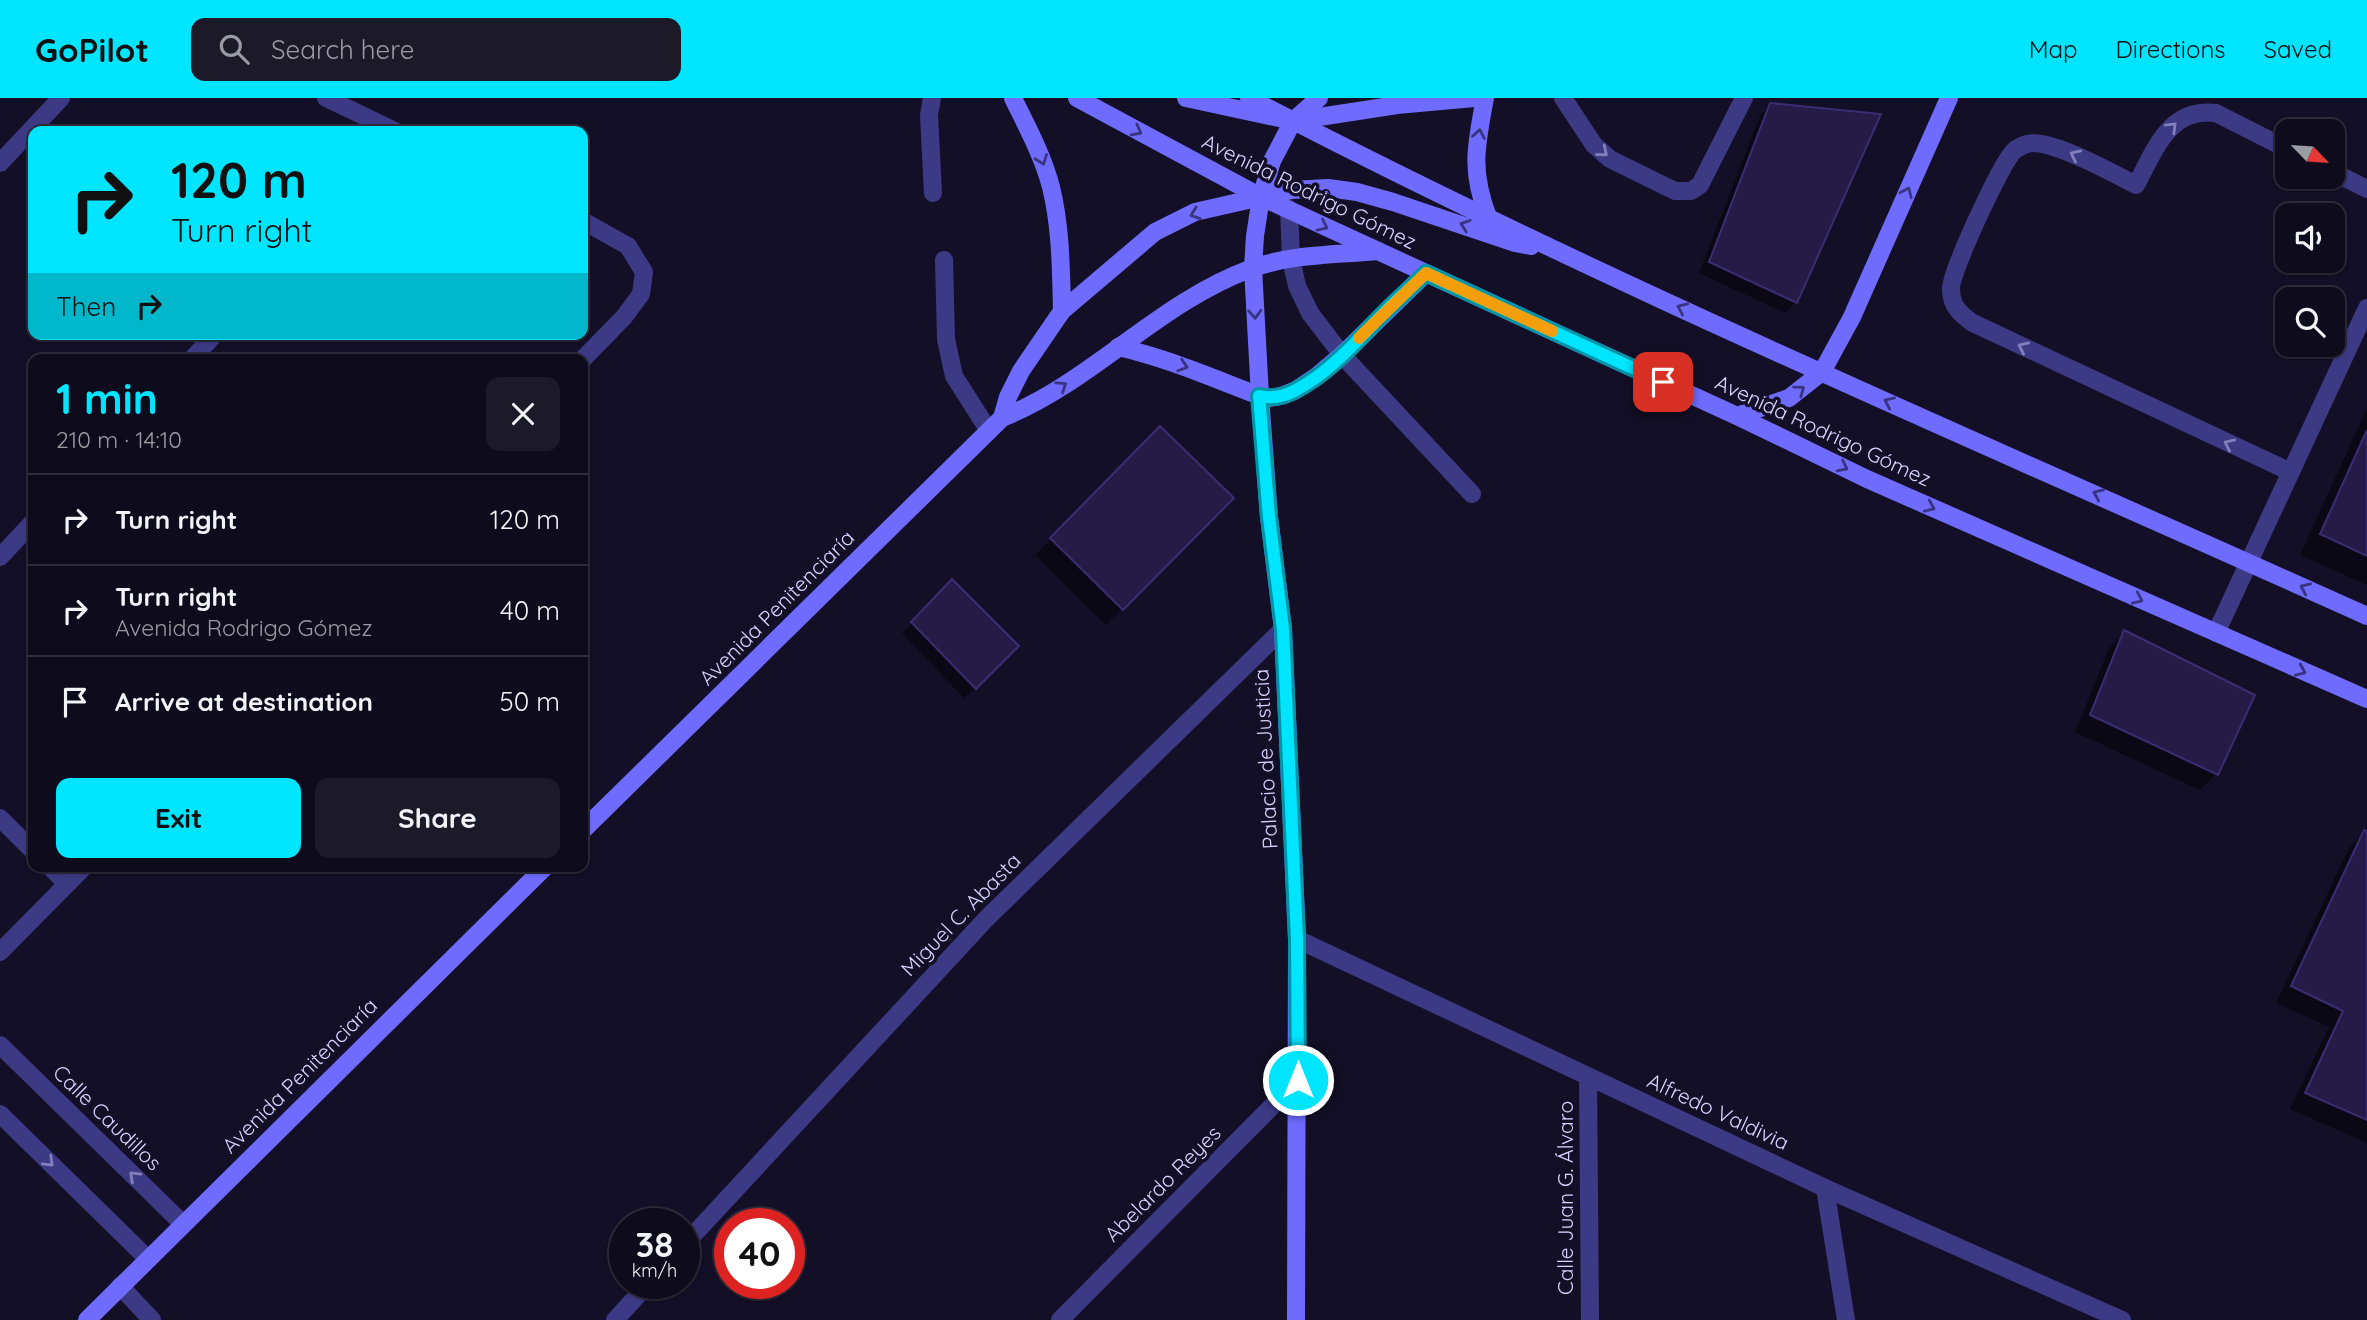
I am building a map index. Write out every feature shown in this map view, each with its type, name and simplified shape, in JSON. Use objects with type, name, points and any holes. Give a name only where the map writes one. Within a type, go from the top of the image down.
[{"type":"main road","points":[[1013,98],[1039,150],[1051,187],[1060,245],[1062,311]]},
{"type":"main road","name":"Avenida Rodrigo Gómez","points":[[1077,98],[1261,197],[1737,416],[1867,479],[2367,699]]},
{"type":"main road","points":[[1186,98],[1293,121],[1397,105],[1474,98]]},
{"type":"main road","points":[[1249,98],[1330,141],[1554,248],[1822,372],[2367,616]]},
{"type":"main road","points":[[1293,121],[1319,98]]},
{"type":"main road","points":[[1485,98],[1475,153],[1480,195],[1488,217]]},
{"type":"main road","points":[[1737,416],[1789,398],[1822,372],[1852,317],[1949,98]]},
{"type":"main road","name":"Palacio de Justicia","points":[[1293,121],[1272,161],[1261,197],[1253,268],[1259,396],[1269,517],[1283,629],[1297,939],[1296,1320]]},
{"type":"main road","name":"Avenida Penitenciaría","points":[[996,424],[1021,370],[1062,311],[1155,233],[1195,212],[1292,190],[1328,188],[1357,192],[1406,206],[1515,243],[1554,248]]},
{"type":"main road","name":"Avenida Penitenciaría","points":[[588,825],[996,424],[1030,407],[1171,309],[1218,282],[1253,268],[1291,259],[1378,251]]},
{"type":"main road","points":[[1118,347],[1151,354],[1270,398],[1296,390],[1342,355],[1426,273]]},
{"type":"main road","name":"Avenida Penitenciaría","points":[[87,1320],[540,872]]},
{"type":"street","points":[[35,126],[61,98]]},
{"type":"street","points":[[326,98],[384,126]]},
{"type":"street","points":[[932,98],[929,115],[933,193]]},
{"type":"street","points":[[1563,98],[1594,145],[1611,159],[1684,193],[1700,185],[1744,98]]},
{"type":"street","points":[[2275,143],[2216,113],[2203,111],[2190,114],[2166,131],[2136,185],[2066,151],[2040,143],[2026,144],[2013,152],[1957,265],[1950,286],[1952,303],[1960,314],[1973,323],[2291,472]]},
{"type":"street","points":[[0,163],[28,133]]},
{"type":"street","points":[[2345,178],[2367,189]]},
{"type":"street","points":[[1289,209],[1291,259],[1297,286],[1310,313],[1342,355],[1472,494]]},
{"type":"street","points":[[588,224],[628,246],[644,272],[641,294],[624,317],[588,354]]},
{"type":"street","points":[[944,260],[946,339],[954,376],[996,424]]},
{"type":"street","points":[[2216,633],[2367,308]]},
{"type":"street","points":[[197,354],[209,340]]},
{"type":"street","points":[[0,557],[28,527]]},
{"type":"street","name":"Miguel C. Abasta","points":[[700,1228],[986,919],[1283,629]]},
{"type":"street","points":[[0,818],[28,846]]},
{"type":"street","points":[[55,872],[67,884]]},
{"type":"street","points":[[0,952],[79,872]]},
{"type":"street","name":"Alfredo Valdivia","points":[[1297,939],[1825,1188],[2122,1320]]},
{"type":"street","name":"Calle Caudillos","points":[[0,1045],[183,1224]]},
{"type":"street","name":"Calle Juan G. Álvaro","points":[[1588,1076],[1590,1320]]},
{"type":"street","name":"Abelardo Reyes","points":[[1060,1320],[1298,1080]]},
{"type":"street","points":[[0,1114],[148,1259]]},
{"type":"street","points":[[1825,1188],[1846,1320]]},
{"type":"street","points":[[120,1286],[152,1320]]},
{"type":"street","points":[[615,1320],[634,1299]]},
{"type":"building","points":[[1770,103],[1881,114],[1797,303],[1709,262]]},
{"type":"building","points":[[1160,426],[1234,498],[1123,610],[1050,538]]},
{"type":"building","points":[[2367,430],[2367,556],[2320,534]]},
{"type":"building","points":[[952,579],[1019,646],[976,689],[911,622]]},
{"type":"building","points":[[2124,630],[2255,695],[2218,775],[2090,715]]},
{"type":"building","points":[[2364,830],[2367,831],[2367,1120],[2305,1093],[2343,1011],[2291,986]]},
{"type":"slow traffic","points":[[1359,338],[1426,273],[1552,331]]},
{"type":"route","points":[[1298,1080],[1297,939],[1283,629],[1269,517],[1259,396],[1281,396],[1317,376],[1426,273],[1663,382]]}]
